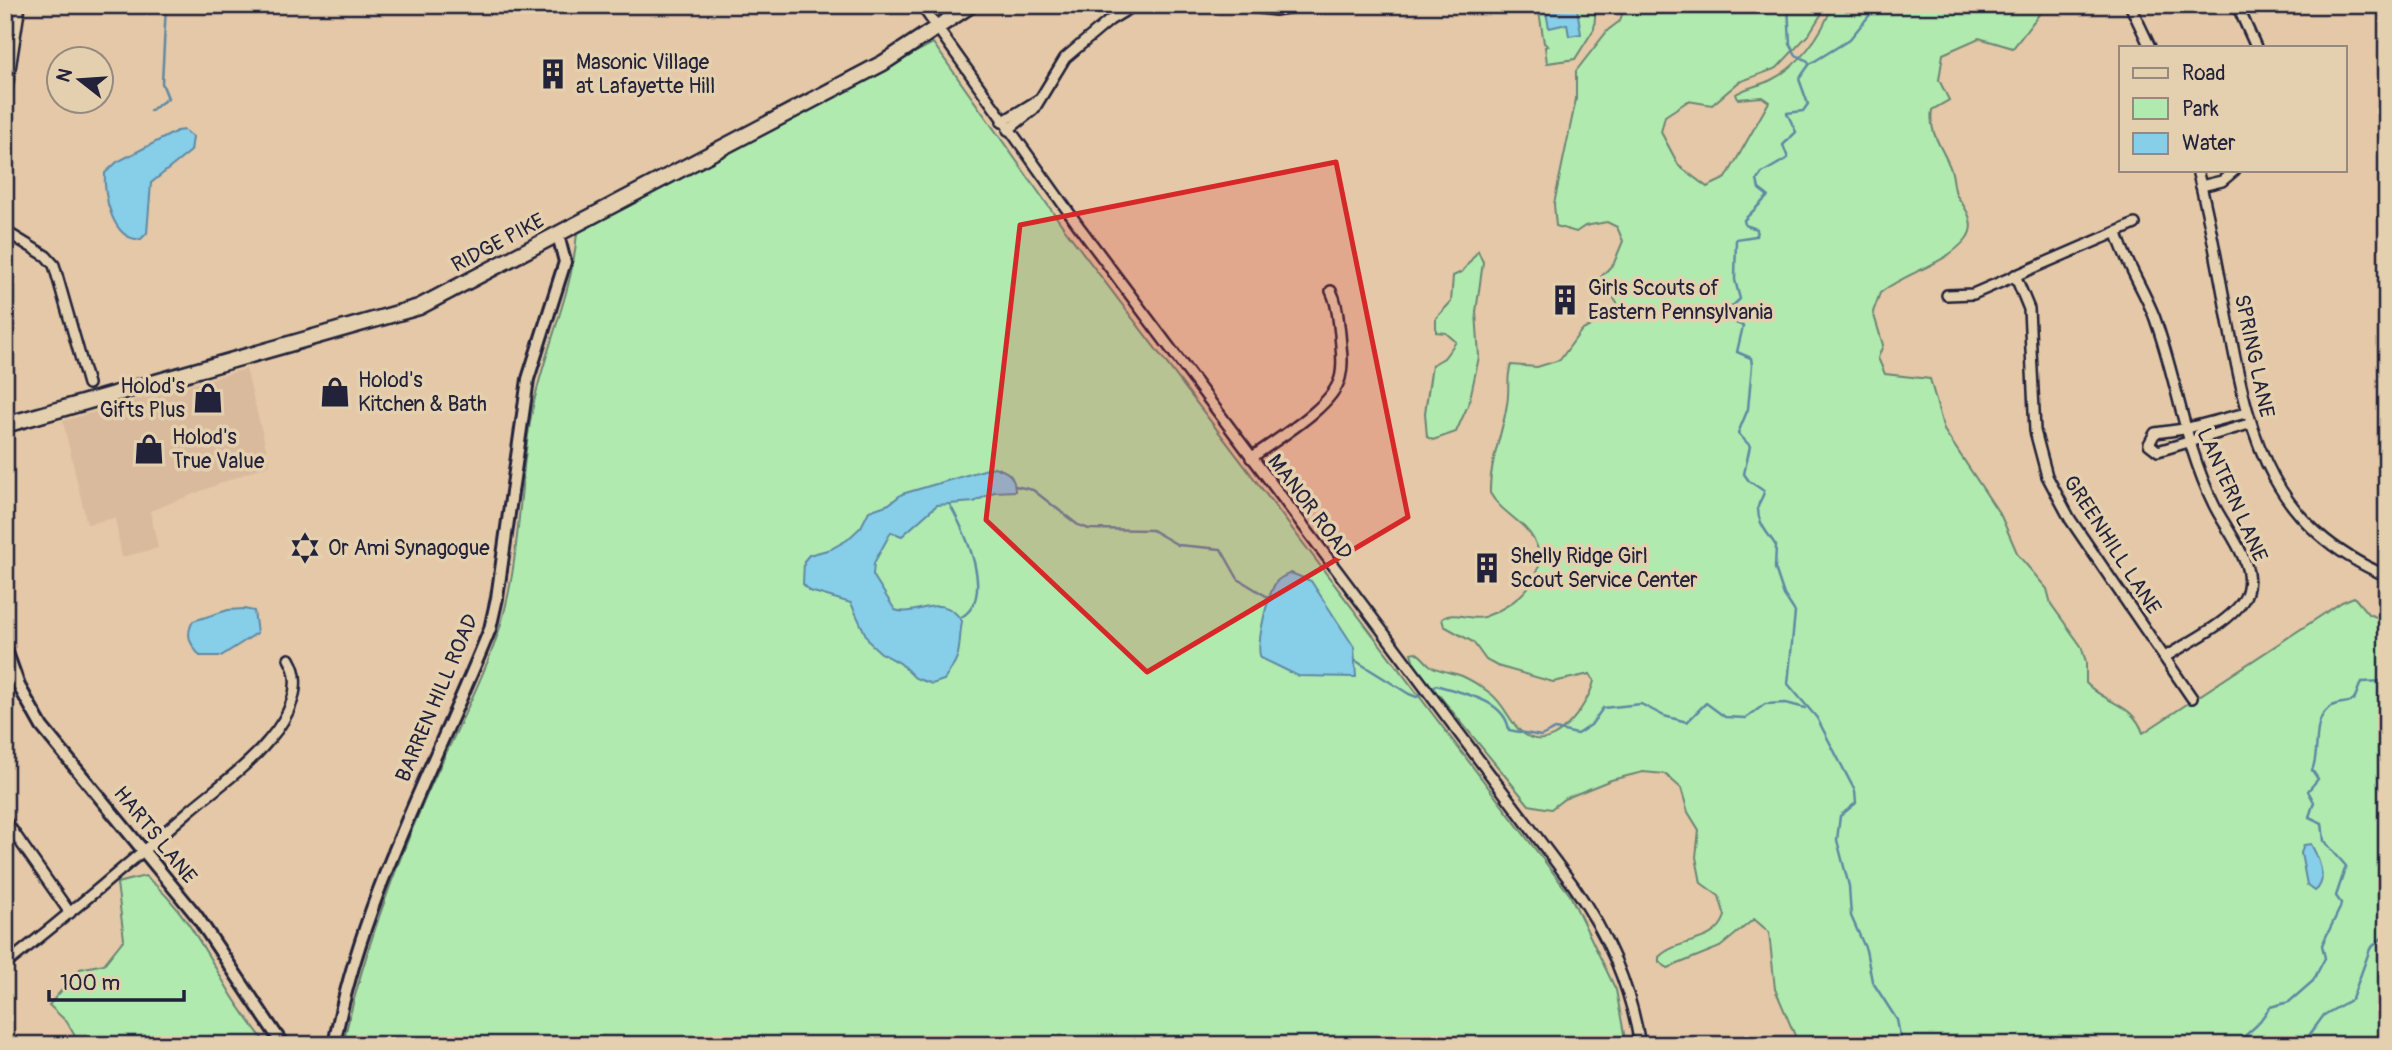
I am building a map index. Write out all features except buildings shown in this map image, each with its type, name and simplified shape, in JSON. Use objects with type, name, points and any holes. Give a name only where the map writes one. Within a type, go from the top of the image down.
[{"type":"main road","name":"RIDGE PIKE","points":[[5,425],[412,310],[883,63],[971,5]]},
{"type":"street","points":[[5,101],[20,5]]},
{"type":"street","name":"MANOR ROAD","points":[[921,5],[1002,122],[1585,902],[1627,983],[1640,1045]]},
{"type":"street","points":[[1008,130],[1030,114],[1065,58],[1110,20],[1135,5]]},
{"type":"street","points":[[1237,5],[1275,10],[1304,5]]},
{"type":"street","points":[[2130,5],[2150,46]]},
{"type":"street","points":[[2237,5],[2256,46]]},
{"type":"street","points":[[1002,122],[1038,100]]},
{"type":"street","name":"SPRING LANE","points":[[2198,172],[2246,413],[2269,471],[2301,515],[2348,555],[2387,576]]},
{"type":"street","points":[[2201,186],[2222,181],[2233,172]]},
{"type":"street","points":[[1947,295],[1973,294],[2135,224]]},
{"type":"street","points":[[5,231],[46,256],[54,265],[88,384]]},
{"type":"street","name":"LANTERN LANE","points":[[2117,233],[2154,317],[2188,440],[2209,495],[2245,562],[2249,585],[2236,610],[2165,657]]},
{"type":"street","name":"BARREN HILL ROAD","points":[[334,1045],[342,1000],[410,811],[490,629],[498,598],[528,379],[565,262],[558,235]]},
{"type":"street","name":"GREENHILL LANE","points":[[2015,275],[2029,309],[2035,431],[2047,476],[2070,519],[2192,698]]},
{"type":"street","points":[[1251,458],[1318,407],[1336,389],[1341,376],[1342,354],[1336,301],[1331,291]]},
{"type":"street","points":[[2246,413],[2184,429],[2155,433],[2150,437],[2149,444],[2155,450],[2161,451],[2177,447],[2188,440],[2249,424]]},
{"type":"street","name":"HARTS LANE","points":[[5,647],[19,686],[42,727],[196,915],[283,1045]]},
{"type":"street","points":[[5,965],[145,850],[269,741],[286,714],[296,687],[296,671],[289,659]]},
{"type":"street","points":[[5,820],[70,913]]},
{"type":"highlighted area","points":[[1336,162],[1408,517],[1147,672],[986,520],[1020,225]]},
{"type":"shaded area","points":[[246,369],[270,464],[150,511],[158,548],[122,557],[115,518],[87,524],[63,421]]},
{"type":"green space","points":[[1538,5],[1596,5],[1594,29],[1575,59],[1547,63],[1545,47],[1548,46],[1544,43]]},
{"type":"green space","points":[[1625,5],[1827,5],[1809,34],[1777,68],[1739,82],[1712,105],[1688,101],[1665,116],[1661,132],[1679,166],[1707,187],[1726,178],[1769,102],[1762,97],[1738,99],[1736,94],[1771,80],[1791,67],[1816,38],[1832,5],[2068,5],[2061,10],[2041,12],[2013,48],[1979,38],[1943,54],[1939,80],[1949,100],[1932,110],[1932,127],[1951,170],[1956,193],[1967,210],[1971,228],[1966,239],[1957,248],[1880,293],[1873,312],[1883,345],[1878,358],[1885,374],[1930,379],[1944,430],[2001,516],[2018,555],[2047,589],[2051,604],[2081,646],[2086,662],[2086,683],[2133,715],[2143,733],[2342,602],[2354,597],[2368,614],[2387,621],[2387,699],[2380,719],[2387,745],[2387,1045],[1799,1045],[1775,989],[1769,932],[1754,919],[1720,947],[1668,968],[1659,962],[1659,957],[1676,946],[1713,932],[1725,916],[1719,896],[1701,883],[1696,857],[1699,830],[1688,812],[1681,788],[1665,774],[1643,772],[1611,780],[1564,799],[1551,809],[1529,805],[1415,666],[1411,653],[1415,652],[1435,668],[1462,676],[1476,684],[1500,703],[1519,730],[1535,739],[1547,738],[1568,725],[1585,702],[1594,681],[1590,674],[1553,682],[1497,666],[1486,660],[1473,642],[1444,626],[1442,619],[1452,615],[1484,617],[1507,606],[1528,588],[1539,565],[1539,553],[1530,533],[1500,506],[1490,493],[1492,471],[1507,404],[1511,365],[1537,367],[1560,360],[1581,331],[1614,313],[1618,305],[1601,277],[1614,263],[1623,241],[1617,227],[1607,222],[1585,226],[1576,232],[1556,226],[1554,204],[1576,99],[1576,71],[1608,30],[1620,21]]},
{"type":"green space","points":[[933,43],[1064,228],[1570,895],[1616,990],[1626,1045],[343,1045],[368,951],[400,859],[470,704],[503,617],[510,588],[532,411],[570,277],[577,232]]},
{"type":"green space","points":[[1478,251],[1483,262],[1476,312],[1479,357],[1469,403],[1456,432],[1433,440],[1427,437],[1425,413],[1432,365],[1444,358],[1456,342],[1446,333],[1436,332],[1436,318],[1451,302],[1453,276],[1462,272]]},
{"type":"green space","points":[[145,876],[182,915],[238,1005],[267,1045],[80,1045],[67,1022],[49,1005],[80,969],[104,964],[124,939],[117,883]]},
{"type":"water","points":[[1577,8],[1581,34],[1569,36],[1567,24],[1549,28],[1546,12]]},
{"type":"water","points":[[184,130],[193,137],[191,151],[151,183],[147,233],[141,239],[131,238],[123,233],[112,215],[106,193],[105,173],[117,162],[177,131]]},
{"type":"water","points":[[994,467],[1010,475],[1015,491],[994,492],[974,502],[937,505],[902,536],[891,532],[874,563],[873,575],[895,610],[946,607],[962,621],[955,663],[944,680],[932,684],[915,678],[900,663],[881,653],[869,642],[851,603],[810,591],[803,584],[804,561],[809,555],[831,549],[847,540],[861,527],[869,511],[889,504],[902,494]]},
{"type":"water","points":[[1291,573],[1311,581],[1354,647],[1356,677],[1298,676],[1261,658],[1263,620],[1273,587],[1282,577]]},
{"type":"water","points":[[228,610],[254,611],[257,633],[221,656],[200,656],[190,639],[189,631],[193,621]]},
{"type":"water","points":[[2311,844],[2322,875],[2315,891],[2307,885],[2301,853],[2304,845]]},
{"type":"waterway","points":[[150,111],[168,98],[162,83],[166,5]]},
{"type":"waterway","points":[[1788,5],[1790,44],[1796,55],[1808,61],[1809,65],[1799,79],[1808,104],[1803,111],[1787,113],[1796,132],[1783,145],[1788,158],[1762,173],[1757,180],[1759,189],[1768,196],[1744,220],[1745,225],[1757,229],[1756,236],[1736,239],[1735,280],[1740,299],[1725,313],[1727,319],[1743,326],[1737,352],[1751,358],[1752,365],[1748,409],[1738,433],[1750,446],[1744,474],[1764,491],[1758,507],[1759,519],[1776,546],[1775,568],[1784,595],[1795,612],[1788,684],[1817,718],[1855,791],[1856,803],[1840,816],[1837,840],[1849,886],[1851,916],[1866,950],[1872,981],[1897,1020],[1902,1045]]},
{"type":"waterway","points":[[1810,64],[1849,40],[1878,5]]},
{"type":"waterway","points":[[1015,486],[1033,490],[1078,525],[1089,529],[1152,530],[1178,545],[1221,549],[1238,579],[1271,599]]},
{"type":"waterway","points":[[950,505],[970,547],[977,581],[976,596],[971,609],[960,618]]},
{"type":"waterway","points":[[1356,661],[1409,694],[1417,697],[1425,692]]},
{"type":"waterway","points":[[2235,1045],[2257,1025],[2270,1007],[2289,1002],[2313,981],[2325,958],[2322,945],[2340,908],[2341,903],[2336,896],[2346,866],[2324,841],[2322,823],[2309,817],[2314,802],[2308,791],[2318,779],[2312,770],[2318,727],[2325,711],[2337,704],[2354,700],[2361,682],[2387,681]]},
{"type":"waterway","points":[[1431,689],[1436,685],[1480,699],[1499,711],[1506,719],[1509,730],[1541,736],[1555,729],[1577,734],[1591,725],[1603,708],[1641,704],[1664,716],[1687,722],[1706,703],[1725,717],[1746,718],[1765,704],[1786,703],[1805,708]]},
{"type":"waterway","points":[[2302,1045],[2324,1015],[2352,999],[2370,949],[2387,933]]},
{"type":"place","name":"Masonic Village at Lafayette Hill","points":[[553,74]]},
{"type":"place","name":"Girls Scouts of Eastern Pennsylvania","points":[[1565,300]]},
{"type":"place","name":"Holod's Kitchen & Bath","points":[[335,392]]},
{"type":"place","name":"Holod's Gifts Plus","points":[[208,398]]},
{"type":"place","name":"Holod's True Value","points":[[149,449]]},
{"type":"place","name":"Or Ami Synagogue","points":[[305,548]]},
{"type":"place","name":"Shelly Ridge Girl Scout Service Center","points":[[1487,568]]}]
